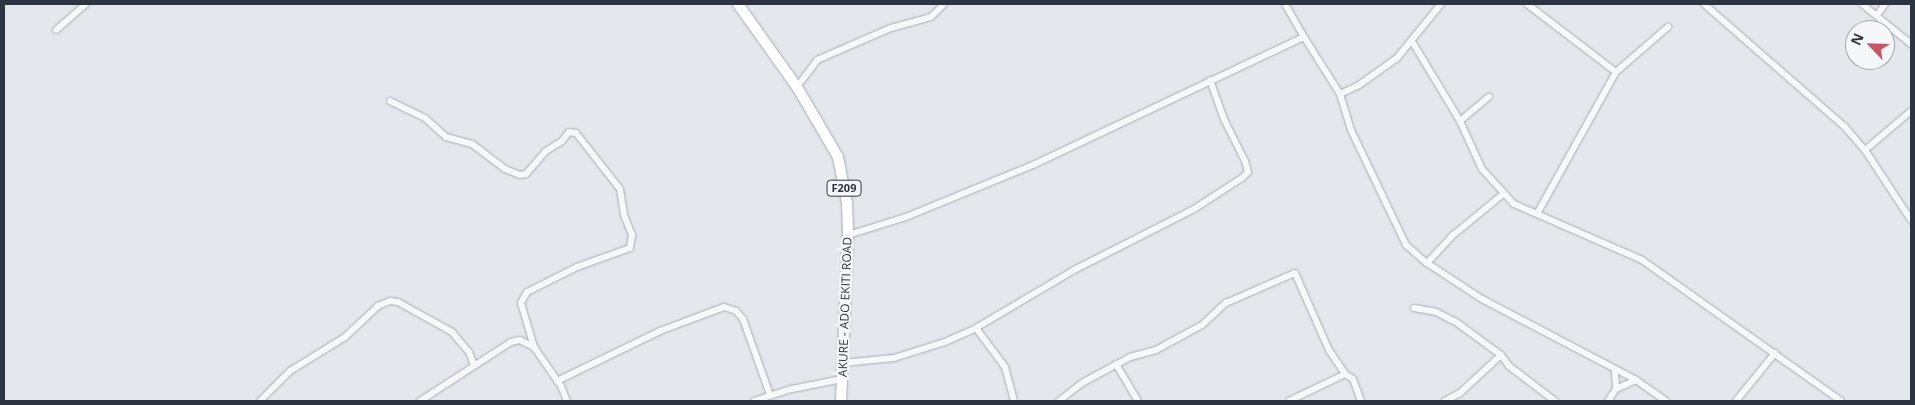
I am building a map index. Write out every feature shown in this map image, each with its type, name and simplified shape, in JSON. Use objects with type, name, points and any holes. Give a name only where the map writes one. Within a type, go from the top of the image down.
[{"type":"main road","name":"AKURE - ADO EKITI ROAD","points":[[738,4],[797,87],[838,158],[847,203],[848,235],[841,401]]},
{"type":"street","points":[[56,30],[86,4]]},
{"type":"street","points":[[797,87],[817,60],[891,28],[931,17],[944,4]]},
{"type":"street","points":[[1285,4],[1340,94],[1351,130],[1406,245],[1427,263],[1482,299],[1636,380],[1666,401]]},
{"type":"street","points":[[1340,94],[1385,68],[1413,43],[1441,4]]},
{"type":"street","points":[[1527,4],[1616,72]]},
{"type":"street","points":[[1704,4],[1794,81],[1865,150],[1911,220]]},
{"type":"street","points":[[1862,4],[1911,44]]},
{"type":"street","points":[[1877,15],[1885,4]]},
{"type":"street","points":[[1537,214],[1616,72],[1668,26]]},
{"type":"street","points":[[848,235],[906,217],[1025,168],[1304,37]]},
{"type":"street","points":[[1413,43],[1460,121],[1482,169],[1502,195],[1514,204],[1642,260],[1841,401]]},
{"type":"street","points":[[843,363],[894,358],[945,342],[976,328],[1058,279],[1194,209],[1242,178],[1248,172],[1245,161],[1224,118],[1210,80]]},
{"type":"street","points":[[1460,121],[1489,97]]},
{"type":"street","points":[[390,101],[425,118],[446,137],[472,144],[505,169],[520,175],[526,174],[546,151],[562,141],[569,132],[576,133],[620,188],[624,215],[632,235],[630,248],[577,268],[527,292],[521,303],[534,346],[557,381],[566,401]]},
{"type":"street","points":[[1865,150],[1911,111]]},
{"type":"street","points":[[1427,263],[1452,236],[1502,195]]},
{"type":"street","points":[[1059,401],[1082,383],[1116,364],[1156,350],[1202,325],[1226,303],[1295,273],[1329,350],[1345,374],[1353,379],[1361,401]]},
{"type":"street","points":[[260,401],[290,372],[345,337],[378,306],[390,300],[452,332],[469,352],[474,365]]},
{"type":"street","points":[[557,381],[660,331],[724,307],[736,311],[743,319],[770,395]]},
{"type":"street","points":[[1414,308],[1436,312],[1456,322],[1501,355],[1510,366],[1555,401]]},
{"type":"street","points":[[976,328],[1006,367],[1014,401]]},
{"type":"street","points":[[420,401],[511,342],[520,340],[534,346]]},
{"type":"street","points":[[1736,401],[1775,353]]},
{"type":"street","points":[[1445,401],[1460,393],[1501,355]]},
{"type":"street","points":[[1116,364],[1138,401]]},
{"type":"street","points":[[1615,370],[1616,389]]},
{"type":"street","points":[[1289,401],[1345,374]]},
{"type":"street","points":[[754,401],[770,395],[842,379]]},
{"type":"street","points":[[1608,401],[1616,389],[1636,380]]}]
